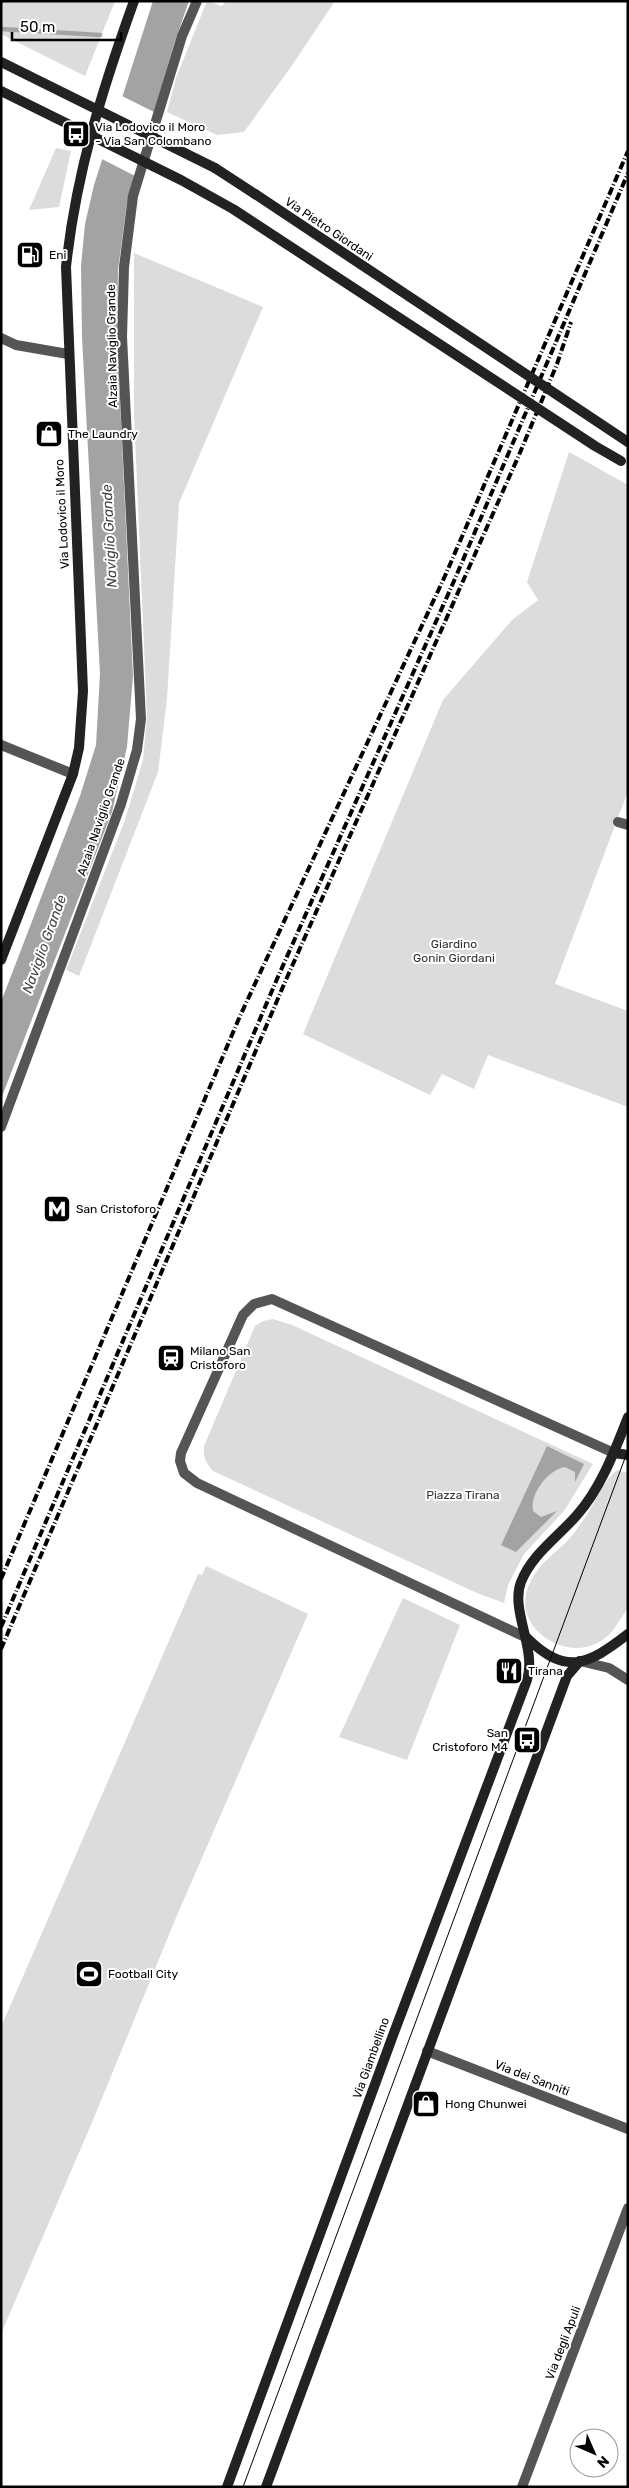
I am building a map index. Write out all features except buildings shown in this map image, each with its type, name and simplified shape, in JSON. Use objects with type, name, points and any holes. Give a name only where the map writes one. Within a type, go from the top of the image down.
[{"type":"street","name":"Via Lodovico il Moro","points":[[1,960],[73,774],[79,748],[83,691],[66,267],[71,221],[85,152],[108,72],[134,1]]},
{"type":"street","name":"Alzaia Naviglio Grande","points":[[1,1127],[121,804],[137,750],[141,719],[122,337],[124,268],[133,196],[182,36],[197,1]]},
{"type":"street","name":"Via Pietro Giordani","points":[[1,62],[215,168],[628,442]]},
{"type":"street","points":[[1,91],[181,180],[233,209],[595,446],[624,462]]},
{"type":"street","points":[[1,338],[16,345],[68,354]]},
{"type":"street","points":[[1,745],[73,774]]},
{"type":"street","points":[[628,1455],[614,1453],[272,1299],[254,1304],[243,1315],[181,1454],[180,1461],[184,1473],[197,1483],[526,1638],[555,1660],[569,1664],[580,1661],[598,1654],[628,1634]]},
{"type":"street","points":[[526,1638],[518,1600],[520,1585],[526,1570],[548,1543],[578,1515],[614,1453],[628,1416]]},
{"type":"street","name":"Via Giambellino","points":[[227,2487],[392,2038],[530,1673],[526,1638]]},
{"type":"street","points":[[580,1661],[609,1668],[628,1680]]},
{"type":"street","points":[[266,2487],[566,1676],[580,1661]]},
{"type":"street","name":"Via dei Sanniti","points":[[427,2051],[628,2129]]},
{"type":"street","name":"Via degli Apuli","points":[[522,2487],[628,2208]]},
{"type":"green space","points":[[1,1],[115,1],[85,76],[1,34]]},
{"type":"green space","points":[[207,1],[222,6],[226,1],[335,1],[244,132],[217,135],[167,112],[176,78]]},
{"type":"green space","points":[[56,148],[71,151],[59,207],[29,210]]},
{"type":"green space","points":[[134,253],[263,307],[179,503],[167,699],[158,772],[79,976],[66,970],[125,820],[143,760],[147,717],[134,413]]},
{"type":"green space","name":"Giardino Gonin Giordani","points":[[569,452],[628,485],[628,791],[555,984],[628,1011],[628,1107],[488,1055],[474,1089],[442,1074],[430,1095],[303,1034],[443,700],[512,620],[538,600],[527,582]]},
{"type":"green space","name":"Piazza Tirana","points":[[273,1319],[292,1325],[593,1464],[564,1511],[524,1554],[508,1585],[504,1603],[477,1593],[213,1471],[205,1457],[204,1446],[255,1326],[263,1321]]},
{"type":"green space","points":[[618,1470],[628,1473],[628,1608],[610,1633],[601,1641],[583,1648],[570,1648],[557,1644],[536,1630],[529,1619],[525,1607],[529,1585],[537,1570],[573,1534],[610,1477]]},
{"type":"green space","name":"Football City","points":[[206,1566],[308,1614],[175,1920],[93,2120],[1,2334],[1,2027],[198,1574],[202,1575]]},
{"type":"green space","points":[[403,1598],[460,1625],[407,1760],[339,1737]]},
{"type":"water","name":"Naviglio Grande","points":[[153,1],[189,1],[174,44],[127,203],[118,270],[117,337],[133,676],[127,747],[112,812],[1,1099],[1,1002],[80,796],[96,745],[100,674],[82,337],[81,266],[85,224],[94,185]]},
{"type":"water","points":[[547,1446],[584,1464],[575,1482],[575,1472],[565,1467],[552,1473],[542,1483],[534,1497],[533,1511],[541,1517],[557,1511],[516,1552],[501,1545]]},
{"type":"pier","points":[[120,95],[156,113],[137,177],[100,158]]},
{"type":"waterway","points":[[1,29],[100,35]]},
{"type":"tram line","points":[[243,2487],[628,1450]]},
{"type":"railway","points":[[1,1579],[240,1016],[445,576],[628,151]]},
{"type":"railway","points":[[1,1627],[277,979],[454,581],[628,173]]},
{"type":"railway","points":[[1,1649],[285,982],[519,455],[557,364],[571,322]]},
{"type":"place","name":"Via Lodovico il Moro - Via San Colombano","points":[[76,134]]},
{"type":"place","name":"Eni","points":[[30,255]]},
{"type":"place","name":"The Laundry","points":[[49,434]]},
{"type":"place","name":"San Cristoforo","points":[[57,1209]]},
{"type":"place","name":"Milano San Cristoforo","points":[[171,1358]]},
{"type":"place","name":"Tirana","points":[[509,1671]]},
{"type":"place","name":"San Cristoforo M4","points":[[527,1740]]},
{"type":"place","name":"Football City","points":[[89,1974]]},
{"type":"place","name":"Hong Chunwei","points":[[426,2104]]}]
